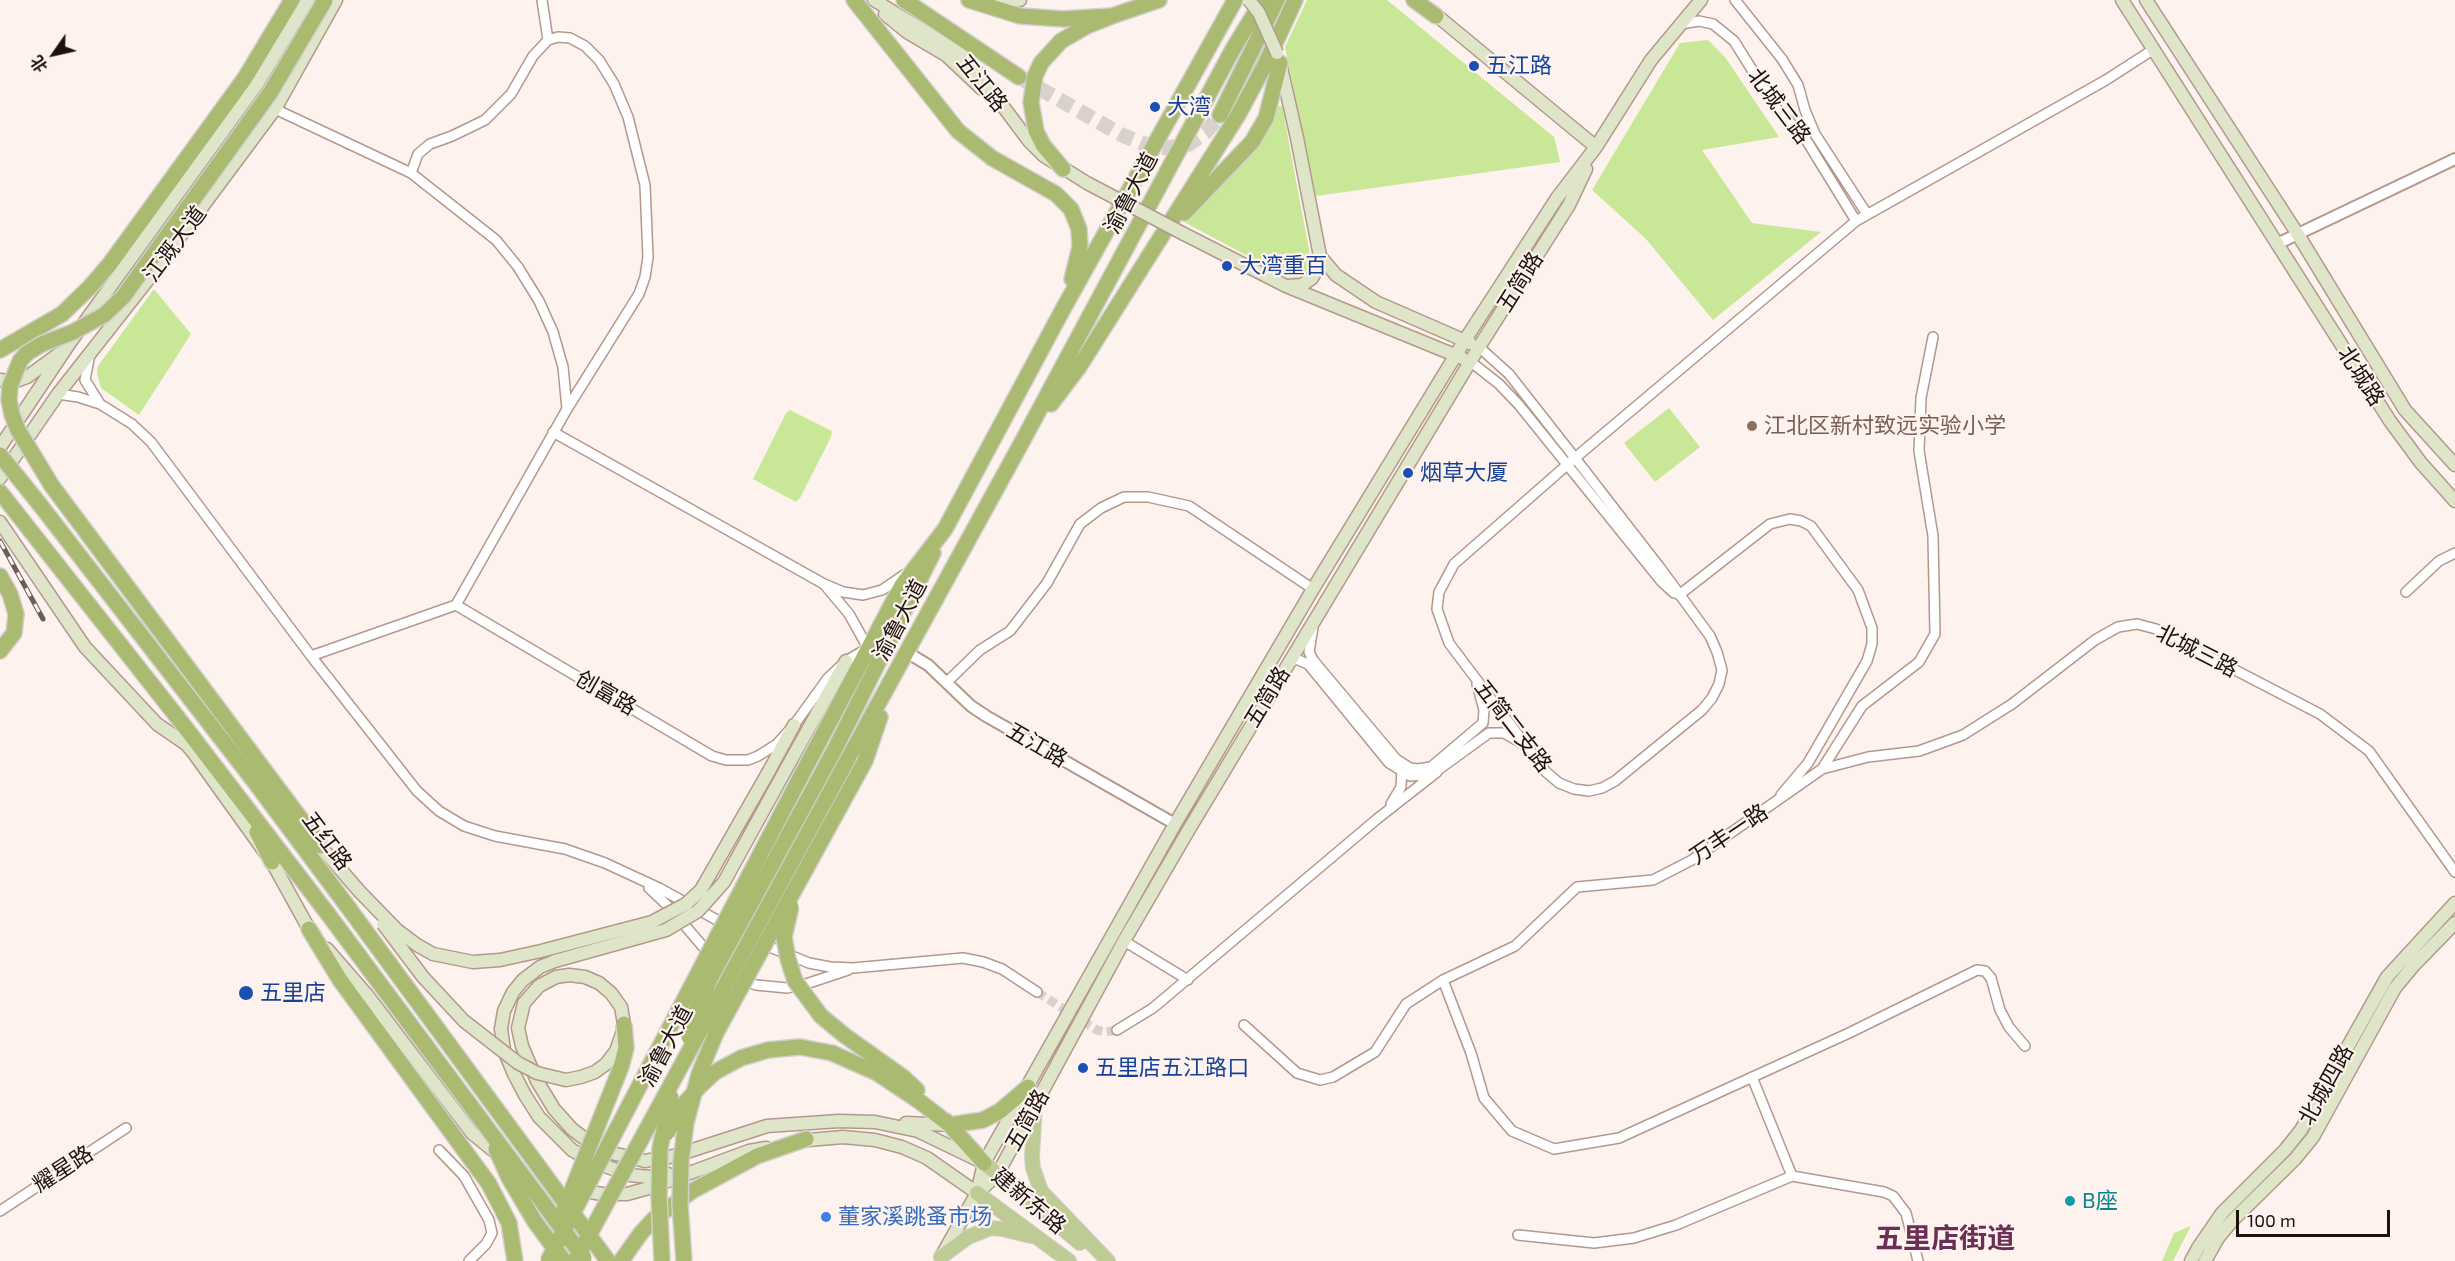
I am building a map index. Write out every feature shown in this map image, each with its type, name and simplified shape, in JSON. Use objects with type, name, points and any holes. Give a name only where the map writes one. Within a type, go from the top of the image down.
[{"type":"highway","points":[[0,350],[51,322],[72,305],[109,265],[245,78],[292,0]]},
{"type":"highway","points":[[321,846],[52,486],[18,430],[12,415],[10,386],[20,362],[27,353],[104,315],[123,297],[270,93],[325,0]]},
{"type":"highway","points":[[854,0],[957,131],[985,153],[1056,194],[1071,209],[1079,229],[1080,247],[1076,268],[1062,311]]},
{"type":"highway","points":[[864,0],[985,153]]},
{"type":"highway","points":[[904,0],[1019,77]]},
{"type":"highway","points":[[969,0],[999,11],[1041,18],[1074,19],[1112,16]]},
{"type":"highway","points":[[1063,169],[1043,145],[1036,131],[1031,102],[1035,76],[1041,63],[1060,41],[1086,26],[1159,0]]},
{"type":"highway","name":"渝鲁大道","points":[[546,1261],[868,648],[913,568],[945,529],[1062,311],[1235,0]]},
{"type":"highway","name":"渝鲁大道","points":[[575,1261],[849,757],[892,683],[1228,59],[1263,0]]},
{"type":"highway","points":[[1220,115],[1277,0]]},
{"type":"highway","points":[[1022,442],[1079,367],[1238,115],[1265,65],[1294,0]]},
{"type":"highway","points":[[1414,0],[1436,16]]},
{"type":"highway","points":[[1157,242],[1251,142],[1266,118],[1278,58]]},
{"type":"highway","points":[[0,342],[34,331]]},
{"type":"highway","name":"五红路","points":[[0,455],[254,781],[608,1261]]},
{"type":"highway","name":"五红路","points":[[0,492],[328,914],[478,1128],[584,1261]]},
{"type":"highway","points":[[662,1261],[659,1196],[660,1148],[666,1113],[691,1030],[711,977],[835,748],[945,529]]},
{"type":"highway","points":[[0,576],[10,594],[16,614],[14,633],[0,651]]},
{"type":"highway","points":[[684,1261],[680,1204],[681,1161],[686,1123],[699,1074],[716,1033],[865,761],[892,683]]},
{"type":"highway","points":[[217,707],[254,781]]},
{"type":"highway","points":[[186,744],[243,803],[272,862]]},
{"type":"highway","points":[[798,884],[784,937],[795,981],[821,1016],[903,1077],[984,1163]]},
{"type":"highway","points":[[309,929],[340,980],[489,1184],[509,1223],[515,1261]]},
{"type":"highway","points":[[546,1261],[621,1067],[626,1048],[624,1023]]},
{"type":"highway","points":[[660,1148],[673,1121],[699,1087],[715,1072],[741,1058],[768,1050],[800,1047],[832,1053],[878,1073],[950,1125],[983,1120],[1000,1111],[1028,1087]]},
{"type":"highway","points":[[478,1128],[535,1222],[564,1261]]},
{"type":"highway","points":[[621,1261],[654,1219],[692,1191],[756,1156],[806,1138]]},
{"type":"highway","points":[[584,1261],[604,1208]]},
{"type":"main road","name":"江溉大道","points":[[0,447],[68,346],[258,83],[308,0]]},
{"type":"main road","name":"江溉大道","points":[[0,478],[58,394],[150,278],[275,109],[336,0]]},
{"type":"main road","points":[[873,0],[891,20],[946,55],[974,80],[1015,124]]},
{"type":"main road","name":"五江路","points":[[873,0],[961,54],[975,69],[1015,124],[1044,156],[1063,169],[1286,286],[1471,362]]},
{"type":"main road","points":[[996,0],[1020,0]]},
{"type":"main road","points":[[1249,0],[1259,13],[1278,58],[1297,138],[1320,256],[1312,278],[1302,285],[1286,286]]},
{"type":"main road","points":[[1421,0],[1436,16],[1596,147]]},
{"type":"main road","name":"五简路","points":[[977,1193],[997,1175],[1124,941],[1314,619],[1479,347],[1569,205],[1596,147],[1631,88],[1701,0]]},
{"type":"main road","name":"北城路","points":[[2122,0],[2390,421],[2421,463],[2455,501]]},
{"type":"main road","name":"北城路","points":[[2146,0],[2297,233],[2405,410],[2455,465]]},
{"type":"main road","name":"五简路","points":[[977,1193],[984,1163],[1175,824],[1313,589],[1465,340],[1557,198],[1596,147]]},
{"type":"main road","points":[[1320,256],[1336,275],[1376,302],[1479,347]]},
{"type":"main road","points":[[0,380],[13,382],[27,377],[68,346]]},
{"type":"main road","points":[[0,522],[85,647],[158,724],[186,744],[272,862],[309,929],[501,1157],[532,1175],[563,1187],[602,1194],[627,1194],[749,1151],[806,1138],[843,1137],[875,1140],[902,1147],[927,1158],[977,1193],[940,1259]]},
{"type":"main road","points":[[693,1171],[650,1177],[610,1169],[572,1150],[539,1117],[514,1074],[504,1050],[501,1029],[504,1011],[513,992],[523,980],[540,967],[666,930],[698,911],[724,882],[846,661]]},
{"type":"main road","points":[[254,781],[321,846],[360,892],[397,930],[417,945],[433,954],[473,962],[500,960],[652,921],[686,904],[701,890],[794,725]]},
{"type":"main road","points":[[360,892],[405,954],[443,1000],[487,1041],[518,1063],[537,1073],[566,1080],[581,1077],[606,1064],[616,1052],[624,1023],[621,1007],[611,993],[599,983],[577,976],[556,977],[539,986],[524,1003],[518,1028],[522,1046],[537,1081],[554,1108],[572,1129],[594,1146],[645,1161],[674,1156],[767,1126],[839,1121],[950,1125]]},
{"type":"main road","name":"北城四路","points":[[2191,1261],[2222,1213],[2285,1150],[2301,1130],[2387,977],[2455,903]]},
{"type":"main road","name":"北城四路","points":[[2205,1261],[2218,1238],[2232,1221],[2295,1159],[2313,1137],[2395,988],[2455,923]]},
{"type":"main road","points":[[1035,1105],[1032,1157],[1033,1168],[1041,1191],[1106,1261]]},
{"type":"main road","points":[[875,1122],[918,1131],[984,1163]]},
{"type":"main road","name":"建新东路","points":[[984,1163],[1069,1235],[1106,1261]]},
{"type":"main road","name":"建新东路","points":[[977,1193],[1069,1261]]},
{"type":"main road","points":[[940,1259],[968,1237],[991,1228],[1037,1238],[1036,1230],[1042,1225],[1069,1235]]},
{"type":"street","points":[[542,0],[548,40]]},
{"type":"street","name":"北城三路","points":[[1735,0],[1782,59],[1798,85],[1805,111],[1815,134],[1867,214]]},
{"type":"street","name":"北城三路","points":[[1681,24],[1699,21],[1713,24],[1734,41],[1776,108],[1804,138],[1856,221]]},
{"type":"street","points":[[311,656],[456,605],[553,432],[632,309],[645,277],[648,235],[645,185],[628,117],[614,84],[599,60],[585,46],[570,38],[558,37],[548,40],[533,56],[511,94],[485,120],[453,136],[429,144],[418,154],[411,173]]},
{"type":"street","points":[[1572,461],[1856,221],[2106,80],[2154,49]]},
{"type":"street","points":[[275,109],[411,173],[496,240],[518,267],[539,301],[553,332],[562,366],[567,409]]},
{"type":"street","points":[[2277,244],[2455,159]]},
{"type":"street","name":"万丰一路","points":[[1244,1025],[1297,1073],[1310,1079],[1333,1077],[1375,1052],[1406,1004],[1443,980],[1515,946],[1577,887],[1653,880],[1692,860],[1822,769],[1862,706],[1919,662],[1935,634],[1933,536],[1919,451],[1921,398],[1933,337]]},
{"type":"street","name":"五简二支路","points":[[1479,347],[1509,375],[1661,581],[1679,595],[1710,636],[1722,669],[1719,684],[1712,698],[1702,710],[1615,781],[1602,788],[1589,791],[1574,789],[1559,783],[1546,772],[1449,643],[1437,609],[1444,578],[1454,564],[1572,461]]},
{"type":"street","points":[[94,348],[85,369],[84,380],[100,404]]},
{"type":"street","name":"五简二支路","points":[[1471,362],[1499,384],[1572,461]]},
{"type":"street","points":[[58,394],[100,404],[132,424],[151,442],[311,656],[417,791],[439,811],[464,826],[495,836],[565,849],[605,863],[755,942],[809,963],[853,968],[963,958],[984,962],[1002,969],[1037,992]]},
{"type":"street","points":[[553,432],[824,584],[843,592],[863,595],[890,585],[913,568]]},
{"type":"street","points":[[947,682],[980,650],[1010,631],[1047,583],[1080,525],[1101,508],[1124,497],[1148,496],[1189,506],[1313,589]]},
{"type":"street","points":[[1679,595],[1770,524],[1790,519],[1811,526],[1858,590],[1872,628],[1872,644],[1867,662],[1808,763],[1773,804]]},
{"type":"street","points":[[2406,592],[2439,561],[2455,553]]},
{"type":"street","points":[[824,584],[849,614],[868,648]]},
{"type":"street","name":"创富路","points":[[456,605],[712,756],[736,761],[758,756],[777,744],[794,725],[817,691],[846,661],[868,648]]},
{"type":"street","points":[[1314,619],[1310,644],[1313,660],[1396,759],[1403,774],[1398,795],[1377,819]]},
{"type":"street","name":"北城三路","points":[[1822,769],[1868,757],[1919,751],[1964,735],[2012,704],[2095,640],[2118,627],[2138,624],[2156,629],[2320,714],[2369,751],[2455,872]]},
{"type":"street","name":"五江路","points":[[908,653],[928,665],[971,706],[986,716],[1175,824]]},
{"type":"street","points":[[1287,664],[1296,659],[1308,664],[1389,763],[1403,774],[1417,777],[1437,772]]},
{"type":"street","points":[[1396,759],[1410,768],[1431,767],[1478,729],[1485,717],[1474,676]]},
{"type":"street","points":[[1117,1030],[1153,1008],[1377,819],[1489,733],[1504,733],[1512,736],[1529,750]]},
{"type":"street","points":[[630,875],[654,892],[711,957],[739,979],[756,985],[787,988],[853,968]]},
{"type":"street","points":[[1124,941],[1188,980]]},
{"type":"street","points":[[1443,980],[1471,1053],[1484,1098],[1512,1131],[1554,1149],[1619,1138],[1849,1033],[1977,970],[1985,971],[1991,978],[2000,1010],[2009,1027],[2025,1046]]},
{"type":"street","points":[[1752,1077],[1792,1176]]},
{"type":"street","name":"耀星路","points":[[0,1211],[126,1128]]},
{"type":"street","points":[[439,1150],[464,1176],[489,1220],[492,1233],[486,1244],[469,1261]]},
{"type":"street","points":[[1518,1235],[1594,1243],[1634,1238],[1676,1225],[1792,1176],[1884,1192],[1893,1196],[1906,1212],[1918,1261]]},
{"type":"green space","points":[[1307,0],[1387,0],[1554,137],[1560,162],[1316,196],[1285,47]]},
{"type":"green space","points":[[1708,40],[1725,57],[1779,137],[1702,150],[1752,223],[1821,232],[1713,320],[1646,239],[1592,190],[1680,43]]},
{"type":"green space","points":[[1277,106],[1282,106],[1310,255],[1308,270],[1297,278],[1287,277],[1184,222],[1257,145]]},
{"type":"green space","points":[[154,289],[191,334],[139,415],[101,388],[97,374],[98,366]]},
{"type":"green space","points":[[1669,408],[1700,447],[1655,482],[1624,443]]},
{"type":"green space","points":[[790,410],[832,431],[831,437],[796,502],[753,479],[786,413]]},
{"type":"green space","points":[[2191,1226],[2173,1261],[2162,1261],[2174,1233]]},
{"type":"tunnel","points":[[1019,77],[1122,135],[1144,144],[1167,148],[1189,144],[1206,132],[1220,115]]},
{"type":"tunnel","points":[[1037,992],[1097,1030],[1106,1032],[1117,1030]]},
{"type":"railway","points":[[0,541],[43,619]]},
{"type":"place","name":"五江路","points":[[1474,66]]},
{"type":"place","name":"大湾","points":[[1155,107]]},
{"type":"place","name":"大湾重百","points":[[1227,266]]},
{"type":"place","name":"江北区新村致远实验小学","points":[[1752,426]]},
{"type":"place","name":"烟草大厦","points":[[1408,473]]},
{"type":"place","name":"五里店","points":[[246,993]]},
{"type":"place","name":"五里店五江路口","points":[[1083,1068]]},
{"type":"place","name":"B座","points":[[2070,1201]]},
{"type":"place","name":"董家溪跳蚤市场","points":[[826,1217]]},
{"type":"district","name":"五里店街道","points":[[1945,1239]]}]
